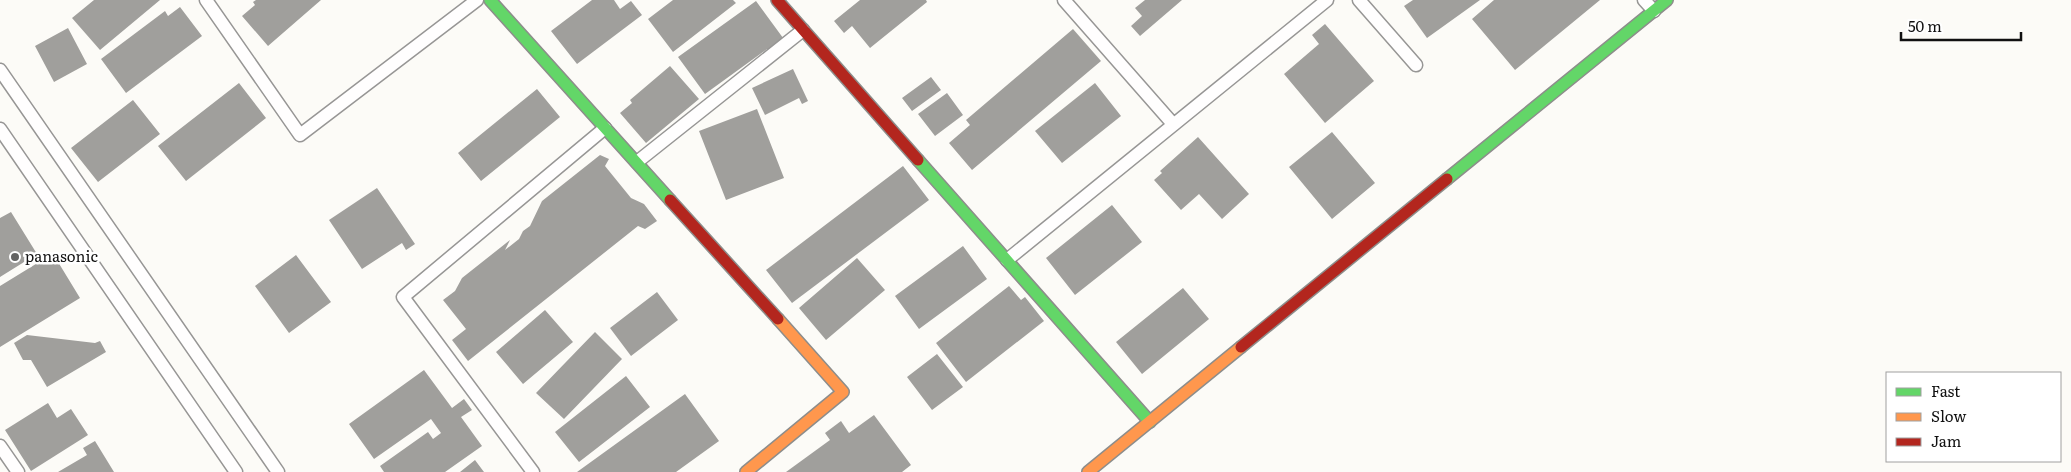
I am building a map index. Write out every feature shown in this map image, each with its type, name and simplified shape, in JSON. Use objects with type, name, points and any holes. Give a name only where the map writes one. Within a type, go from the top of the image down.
[{"type":"street","points":[[206,0],[300,135],[477,0]]},
{"type":"street","points":[[490,0],[843,392],[746,472]]},
{"type":"street","points":[[777,0],[1150,422]]},
{"type":"street","points":[[1064,0],[1173,124]]},
{"type":"street","points":[[1006,260],[1327,0]]},
{"type":"street","points":[[1359,0],[1416,65]]},
{"type":"street","points":[[1644,0],[1654,10]]},
{"type":"street","points":[[1088,472],[1667,0]]},
{"type":"street","points":[[637,162],[803,30]]},
{"type":"street","points":[[0,70],[278,472]]},
{"type":"street","points":[[0,128],[236,472]]},
{"type":"street","points":[[532,472],[403,297],[605,128]]},
{"type":"street","points":[[0,446],[18,472]]},
{"type":"building","points":[[94,0],[160,0],[100,50],[72,18]]},
{"type":"building","points":[[256,0],[321,0],[268,46],[242,16],[255,5],[253,2]]},
{"type":"building","points":[[592,0],[614,0],[620,9],[631,1],[642,15],[577,64],[551,31]]},
{"type":"building","points":[[673,0],[733,0],[736,3],[673,52],[648,19]]},
{"type":"building","points":[[860,0],[926,0],[927,2],[870,48],[852,26],[844,33],[834,21]]},
{"type":"building","points":[[1145,0],[1182,0],[1140,36],[1131,26],[1142,16],[1135,8]]},
{"type":"building","points":[[1413,0],[1480,0],[1427,38],[1404,6]]},
{"type":"building","points":[[1494,0],[1600,0],[1515,70],[1472,19]]},
{"type":"building","points":[[756,1],[786,42],[770,53],[767,49],[705,94],[678,57]]},
{"type":"building","points":[[180,7],[202,36],[126,93],[101,59],[165,11],[168,16]]},
{"type":"building","points":[[1325,24],[1374,81],[1325,123],[1284,74],[1319,44],[1312,35]]},
{"type":"building","points":[[68,28],[87,64],[54,82],[35,46]]},
{"type":"building","points":[[1073,29],[1101,61],[972,170],[949,143],[970,125],[966,120]]},
{"type":"building","points":[[670,66],[699,99],[646,143],[620,113],[632,103],[630,100]]},
{"type":"building","points":[[793,69],[808,101],[802,104],[799,98],[765,115],[752,88]]},
{"type":"building","points":[[931,77],[941,90],[912,111],[902,98]]},
{"type":"building","points":[[239,83],[266,118],[186,181],[158,146]]},
{"type":"building","points":[[1095,83],[1121,116],[1062,163],[1035,131]]},
{"type":"building","points":[[537,89],[560,117],[481,181],[458,153]]},
{"type":"building","points":[[947,93],[963,115],[935,136],[918,114]]},
{"type":"building","points":[[133,100],[160,134],[98,182],[71,148]]},
{"type":"building","points":[[757,109],[784,178],[726,200],[699,131]]},
{"type":"building","points":[[1332,132],[1375,183],[1332,219],[1289,167]]},
{"type":"building","points":[[1198,137],[1249,194],[1222,219],[1199,194],[1181,210],[1154,180],[1162,173],[1160,171]]},
{"type":"building","points":[[600,155],[609,159],[605,166],[631,198],[644,204],[657,221],[645,229],[638,226],[468,361],[452,340],[466,329],[443,300],[455,291],[462,278],[510,240],[505,250],[519,239],[523,231],[530,226],[542,201]]},
{"type":"building","points":[[903,166],[929,200],[792,303],[766,270]]},
{"type":"building","points":[[377,188],[415,244],[406,250],[402,243],[362,269],[329,220]]},
{"type":"building","points":[[1112,205],[1142,242],[1075,295],[1046,258]]},
{"type":"building","points":[[11,212],[37,254],[0,277],[0,218]]},
{"type":"building","points":[[963,246],[987,279],[919,329],[895,296]]},
{"type":"building","points":[[296,255],[331,302],[289,333],[255,286]]},
{"type":"building","points":[[55,257],[80,298],[0,347],[0,286],[44,259],[46,263]]},
{"type":"building","points":[[857,258],[885,290],[826,340],[799,308]]},
{"type":"building","points":[[1009,286],[1021,300],[1025,297],[1044,321],[966,382],[936,343]]},
{"type":"building","points":[[1183,288],[1209,319],[1142,374],[1116,342]]},
{"type":"building","points":[[657,292],[678,320],[631,356],[610,328]]},
{"type":"building","points":[[545,310],[573,342],[523,384],[496,352]]},
{"type":"building","points":[[595,332],[622,359],[564,419],[536,393]]},
{"type":"building","points":[[27,335],[95,343],[100,341],[106,352],[47,387],[31,360],[23,360],[14,343]]},
{"type":"building","points":[[937,354],[963,387],[932,410],[907,377]]},
{"type":"building","points":[[424,370],[452,408],[464,399],[472,410],[461,417],[482,446],[445,472],[384,472],[380,466],[428,432],[433,439],[441,433],[431,419],[374,459],[349,424]]},
{"type":"building","points":[[626,376],[650,407],[579,462],[555,432]]},
{"type":"building","points":[[685,394],[719,441],[676,472],[577,472]]},
{"type":"building","points":[[48,403],[57,418],[71,409],[88,435],[31,471],[5,430]]},
{"type":"building","points":[[874,415],[911,465],[902,472],[786,472],[830,440],[825,433],[841,421],[849,433]]},
{"type":"building","points":[[95,441],[114,472],[58,472],[87,455],[83,448]]},
{"type":"building","points":[[475,460],[484,472],[460,472]]},
{"type":"traffic: fast","points":[[490,0],[670,200]]},
{"type":"traffic: fast","points":[[1447,179],[1667,0]]},
{"type":"traffic: fast","points":[[918,160],[1150,422]]},
{"type":"traffic: slow","points":[[746,472],[843,392],[778,319]]},
{"type":"traffic: slow","points":[[1088,472],[1241,347]]},
{"type":"traffic: jam","points":[[777,0],[918,160]]},
{"type":"traffic: jam","points":[[1241,347],[1447,179]]},
{"type":"traffic: jam","points":[[670,200],[778,319]]},
{"type":"place","name":"panasonic","points":[[15,257]]}]
